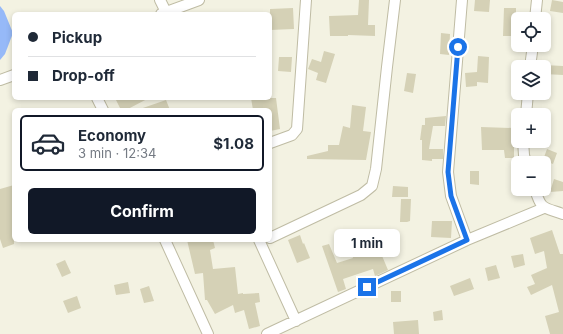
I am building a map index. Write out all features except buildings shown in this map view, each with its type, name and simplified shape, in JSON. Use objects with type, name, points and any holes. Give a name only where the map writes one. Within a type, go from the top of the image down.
[{"type":"street","points":[[160,0],[163,12]]},
{"type":"street","points":[[166,12],[199,0]]},
{"type":"street","points":[[272,142],[292,135],[297,128],[306,0]]},
{"type":"street","points":[[272,237],[361,195],[372,186],[376,169],[396,0]]},
{"type":"street","points":[[462,0],[448,172],[451,196],[467,240]]},
{"type":"street","points":[[536,12],[537,0]]},
{"type":"street","points":[[0,80],[12,76]]},
{"type":"street","points":[[536,196],[538,201],[544,208],[563,214]]},
{"type":"street","points":[[267,334],[467,240],[544,208]]},
{"type":"street","points":[[165,242],[208,334]]},
{"type":"street","points":[[262,242],[296,321]]},
{"type":"water","points":[[0,6],[4,11],[12,31],[12,36],[5,54],[0,60]]},
{"type":"route","points":[[367,287],[467,240],[451,196],[448,172],[458,47]]}]
